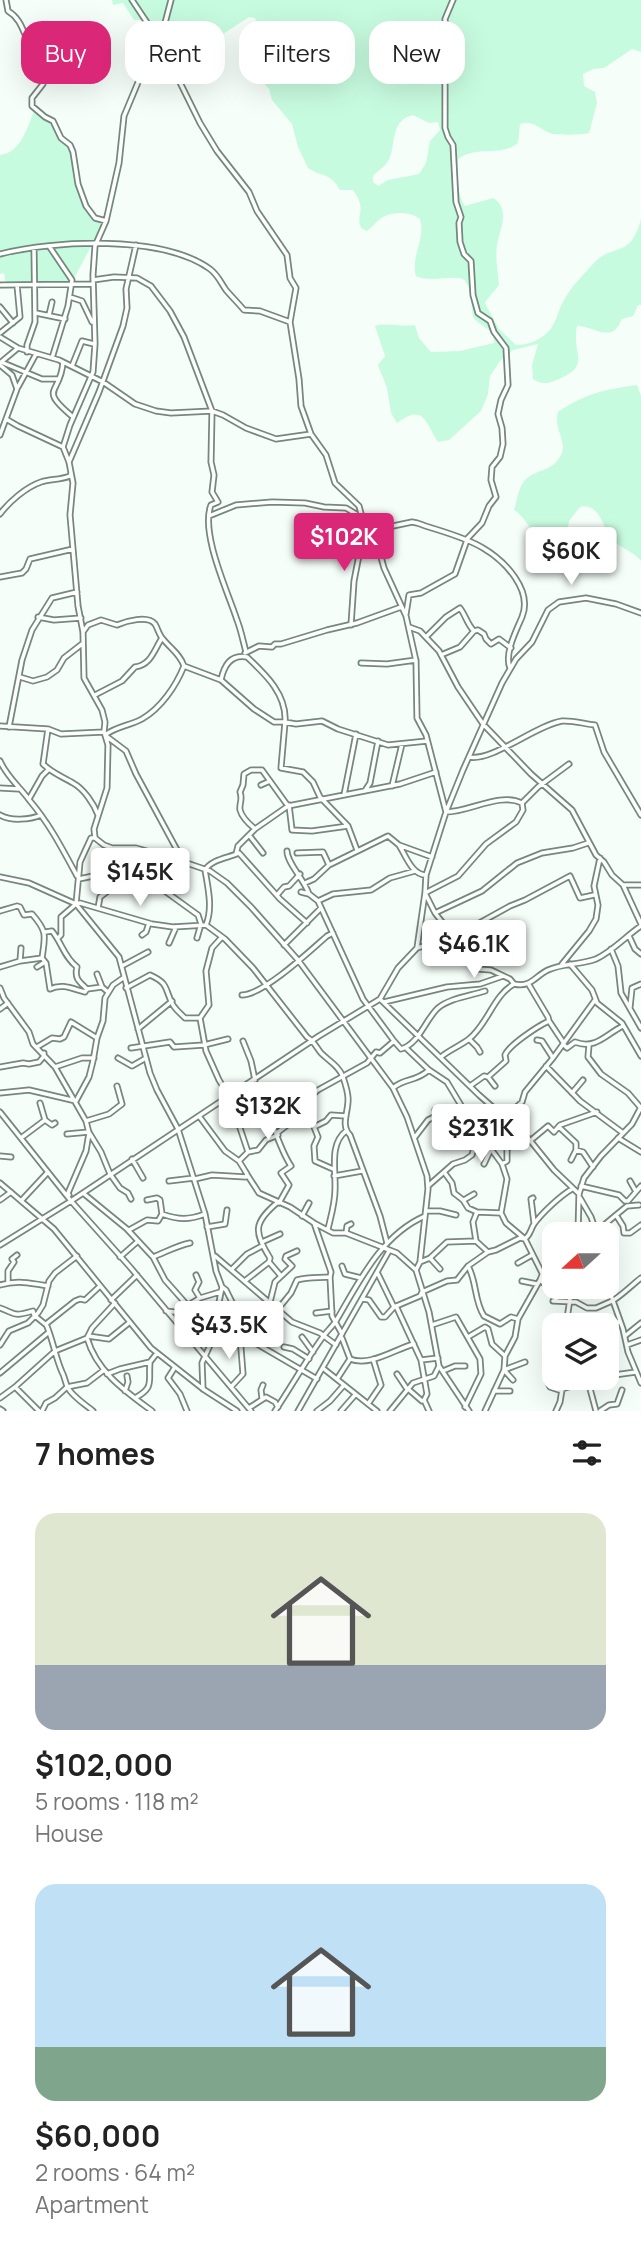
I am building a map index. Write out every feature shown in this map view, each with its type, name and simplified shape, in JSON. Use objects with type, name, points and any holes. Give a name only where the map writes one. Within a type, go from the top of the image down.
[{"type":"street","points":[[6,0],[8,11],[16,16],[40,59],[43,85],[32,98],[32,106],[53,121],[61,138],[70,145],[78,184],[86,206],[95,218],[106,221]]},
{"type":"street","points":[[132,0],[146,21]]},
{"type":"street","points":[[166,21],[171,0]]},
{"type":"street","points":[[406,616],[408,595],[421,593],[455,574],[466,540],[482,523],[496,497],[491,480],[492,467],[503,444],[498,414],[508,385],[506,348],[491,321],[478,313],[473,295],[471,261],[464,254],[460,242],[461,217],[456,202],[453,145],[446,128],[445,85],[440,49],[453,0]]},
{"type":"street","points":[[137,84],[124,116],[119,163],[106,221],[97,242],[93,282],[95,344],[91,376],[63,447],[73,483],[70,515],[83,632],[84,678],[105,722],[104,733],[108,745],[108,778],[105,799],[94,829],[95,838],[112,848],[136,848],[210,871],[238,893],[298,960],[393,1088],[415,1137],[428,1186],[416,1270]]},
{"type":"street","points":[[182,84],[217,152],[250,192],[257,211],[287,255],[290,278],[296,288],[290,322],[301,406],[311,434],[326,455],[335,482],[359,506],[361,517],[377,546],[406,616],[416,660],[417,718],[422,725],[437,772],[446,812]]},
{"type":"street","points":[[0,254],[97,242],[136,245],[198,262],[213,271],[244,310],[260,311],[290,322]]},
{"type":"street","points":[[69,462],[103,382],[122,326],[127,308],[126,289],[136,245]]},
{"type":"street","points":[[49,246],[72,280],[65,318],[52,358]]},
{"type":"street","points":[[27,352],[36,313],[34,248]]},
{"type":"street","points":[[1,285],[72,286],[114,277],[137,278],[151,286],[170,311],[184,337],[212,411],[212,492],[218,502],[211,505],[209,516],[219,572],[238,621],[246,652]]},
{"type":"street","points":[[18,285],[20,317],[0,335],[18,348],[72,366],[103,382],[135,404],[156,411],[212,411],[276,439],[311,434]]},
{"type":"street","points":[[70,297],[82,301],[93,325]]},
{"type":"street","points":[[49,315],[52,302]]},
{"type":"street","points":[[0,307],[13,323]]},
{"type":"street","points":[[36,313],[65,318]]},
{"type":"street","points":[[72,366],[82,341],[95,344]]},
{"type":"street","points":[[0,363],[18,348]]},
{"type":"street","points":[[0,435],[24,373],[36,354]]},
{"type":"street","points":[[63,362],[62,372],[52,392],[54,399],[73,418]]},
{"type":"street","points":[[0,363],[42,379],[58,379]]},
{"type":"street","points":[[0,363],[12,375],[17,389]]},
{"type":"street","points":[[4,421],[63,447]]},
{"type":"street","points":[[0,514],[33,486],[70,476],[71,472]]},
{"type":"street","points":[[209,516],[236,505],[272,502],[346,508],[361,517]]},
{"type":"street","points":[[365,524],[393,526],[412,522],[466,540],[484,548],[500,561],[524,594],[525,606],[515,629],[508,662],[510,668]]},
{"type":"street","points":[[351,625],[354,581],[365,524]]},
{"type":"street","points":[[0,577],[22,573],[30,559],[73,549]]},
{"type":"street","points":[[9,727],[22,660],[38,617],[52,598],[77,592]]},
{"type":"street","points":[[417,948],[426,875],[446,812],[510,668],[532,642],[548,610],[559,602],[599,599],[641,613]]},
{"type":"street","points":[[221,680],[227,663],[259,646],[272,647],[351,625],[401,607]]},
{"type":"street","points":[[426,637],[446,617],[460,608],[474,631],[478,630],[484,634],[491,644],[499,639],[512,649]]},
{"type":"street","points":[[38,617],[54,620],[81,618]]},
{"type":"street","points":[[0,726],[48,729],[61,733],[104,733],[141,720],[152,711],[174,687],[184,666],[180,656],[149,620],[132,619],[117,625],[105,620],[97,621],[88,625],[83,632]]},
{"type":"street","points":[[409,627],[420,631],[441,655],[458,687],[483,724],[531,774],[572,810],[589,843],[612,875],[623,885],[641,925],[596,959],[562,964],[544,972],[529,985],[514,984],[506,989],[494,1009],[469,1039],[441,1057]]},
{"type":"street","points":[[441,655],[460,646],[474,631]]},
{"type":"street","points":[[94,695],[122,681],[135,667],[142,666],[155,654],[162,638]]},
{"type":"street","points":[[20,677],[33,681],[47,677],[57,670],[64,658],[82,645]]},
{"type":"street","points":[[234,657],[247,657],[273,683],[280,698],[285,722],[281,768],[303,772],[313,782],[323,800],[348,826],[357,850]]},
{"type":"street","points":[[361,663],[387,664],[416,660]]},
{"type":"street","points":[[184,666],[221,680],[254,709],[274,722],[296,724],[322,721],[388,745],[427,741]]},
{"type":"street","points":[[469,757],[475,758],[506,747],[541,728],[563,721],[595,725],[604,752],[641,815]]},
{"type":"street","points":[[48,729],[43,764],[76,784],[99,816]]},
{"type":"street","points":[[104,733],[126,751],[183,862]]},
{"type":"street","points":[[344,795],[356,734]]},
{"type":"street","points":[[365,791],[370,783],[378,741]]},
{"type":"street","points":[[392,786],[402,744]]},
{"type":"street","points":[[0,761],[4,770],[41,815],[78,878]]},
{"type":"street","points":[[522,803],[569,764]]},
{"type":"street","points":[[29,799],[49,769]]},
{"type":"street","points":[[255,830],[240,810],[244,774],[251,770],[262,770],[289,806],[292,830],[312,831],[348,826]]},
{"type":"street","points":[[236,854],[238,846],[249,835],[289,806],[392,786],[437,772]]},
{"type":"street","points":[[261,785],[270,781]]},
{"type":"street","points":[[0,788],[19,789]]},
{"type":"street","points":[[446,812],[459,812],[487,803],[522,803]]},
{"type":"street","points":[[425,892],[458,876],[486,844],[516,822],[523,810],[522,803]]},
{"type":"street","points":[[0,816],[32,819],[41,815]]},
{"type":"street","points":[[249,835],[263,853]]},
{"type":"street","points":[[305,883],[314,879],[329,865],[388,836],[399,845],[415,871],[426,875]]},
{"type":"street","points":[[95,838],[89,841],[80,862],[76,904],[119,957],[122,978],[146,1058],[157,1090],[178,1129],[194,1178],[205,1214],[221,1290],[211,1343],[202,1363],[203,1389]]},
{"type":"street","points":[[435,914],[482,891],[517,863],[542,853],[589,843]]},
{"type":"street","points":[[399,845],[432,857]]},
{"type":"street","points":[[287,851],[287,858],[300,874],[309,894]]},
{"type":"street","points":[[297,853],[323,852],[329,865]]},
{"type":"street","points":[[197,938],[209,918],[210,900],[205,870],[216,861],[236,854],[241,855],[307,923]]},
{"type":"street","points":[[562,964],[594,923],[598,905],[594,886],[600,858]]},
{"type":"street","points":[[318,901],[334,894],[371,890],[390,878],[415,871]]},
{"type":"street","points":[[98,908],[100,897],[131,873],[140,873],[195,912],[204,925],[238,951],[317,1049],[339,1069],[348,1096],[346,1131],[336,1145],[333,1168],[335,1190],[328,1230]]},
{"type":"street","points":[[277,895],[300,874]]},
{"type":"street","points":[[78,878],[93,876]]},
{"type":"street","points":[[382,1001],[398,968],[417,948],[454,937],[570,876],[580,898],[594,895]]},
{"type":"street","points":[[0,877],[29,883],[76,904],[149,923],[176,927],[204,925]]},
{"type":"street","points":[[623,885],[641,885]]},
{"type":"street","points":[[301,892],[318,901],[368,1007],[401,1049],[418,1037],[427,1020],[441,1006],[485,991]]},
{"type":"street","points":[[425,892],[435,914],[454,937],[466,961],[478,969],[492,970],[514,984]]},
{"type":"street","points":[[58,938],[61,935],[61,917],[76,904]]},
{"type":"street","points":[[0,911],[20,906],[24,915],[32,914],[45,932],[44,960],[50,989],[65,986],[85,992],[87,989],[102,987]]},
{"type":"street","points":[[284,945],[321,908]]},
{"type":"street","points":[[142,935],[149,923]]},
{"type":"street","points":[[169,943],[176,927]]},
{"type":"street","points":[[45,932],[52,931],[58,938],[68,960],[76,967],[78,981],[87,989]]},
{"type":"street","points":[[242,995],[255,992],[267,984],[333,933]]},
{"type":"street","points":[[629,936],[635,949],[641,954]]},
{"type":"street","points":[[222,937],[212,948],[205,975],[209,1005],[200,1018],[204,1045],[219,1080],[236,1108],[248,1152]]},
{"type":"street","points":[[20,961],[21,948]]},
{"type":"street","points":[[611,949],[618,967],[621,993],[641,1028]]},
{"type":"street","points":[[122,966],[148,951]]},
{"type":"street","points":[[0,967],[20,961],[44,960]]},
{"type":"street","points":[[37,967],[44,960]]},
{"type":"street","points":[[570,964],[592,990],[602,1009],[622,1023],[641,1056]]},
{"type":"street","points":[[97,974],[102,987],[109,993]]},
{"type":"street","points":[[126,988],[150,975],[167,986],[172,1001],[185,1018],[200,1018]]},
{"type":"street","points":[[0,1245],[254,1081],[312,1040],[368,1007],[425,991],[480,984],[503,976]]},
{"type":"street","points":[[76,1101],[89,1077],[103,1021],[105,999],[117,980],[122,978]]},
{"type":"street","points":[[630,1007],[632,988],[641,984]]},
{"type":"street","points":[[529,985],[567,1048],[575,1042],[589,1045],[602,1041],[612,1031],[623,1026]]},
{"type":"street","points":[[0,989],[37,1047],[55,1067],[76,1101],[110,1174],[131,1199]]},
{"type":"street","points":[[505,1117],[522,1102],[525,1092],[595,1000]]},
{"type":"street","points":[[138,1029],[172,1001]]},
{"type":"street","points":[[382,1001],[530,1141],[579,1196],[592,1222]]},
{"type":"street","points":[[0,1009],[8,1003]]},
{"type":"street","points":[[66,1018],[97,1038]]},
{"type":"street","points":[[470,1086],[484,1076],[488,1077],[506,1061],[505,1055],[511,1045],[549,1021]]},
{"type":"street","points":[[37,1047],[52,1038],[64,1037],[71,1023]]},
{"type":"street","points":[[131,1048],[170,1042],[174,1047],[204,1045],[228,1039]]},
{"type":"street","points":[[469,1039],[480,1052]]},
{"type":"street","points":[[537,1040],[542,1041],[553,1058]]},
{"type":"street","points":[[243,1041],[254,1081],[266,1102],[283,1153],[291,1166],[281,1173],[289,1185],[279,1202],[257,1227],[270,1258],[269,1262],[281,1276]]},
{"type":"street","points":[[239,1161],[248,1152],[258,1150],[266,1140],[278,1134],[291,1122],[295,1109],[318,1090],[367,1063],[376,1052],[380,1053],[394,1041]]},
{"type":"street","points":[[578,1222],[581,1186],[632,1124],[641,1108],[628,1093],[601,1074],[588,1057],[589,1045]]},
{"type":"street","points":[[406,1048],[429,1070],[447,1082],[465,1112],[472,1132],[491,1149],[502,1164],[507,1179],[501,1213],[506,1223],[525,1239],[542,1273],[518,1319],[515,1337],[505,1356],[504,1370],[485,1411]]},
{"type":"street","points":[[0,1067],[38,1062],[44,1053]]},
{"type":"street","points":[[55,1067],[82,1058],[94,1058]]},
{"type":"street","points":[[118,1058],[132,1066],[146,1058]]},
{"type":"street","points":[[546,1066],[572,1093],[623,1133]]},
{"type":"street","points":[[393,1088],[401,1082],[419,1079],[429,1070]]},
{"type":"street","points":[[488,1077],[495,1086]]},
{"type":"street","points":[[572,1093],[583,1080]]},
{"type":"street","points":[[86,1121],[109,1114],[122,1104],[117,1086]]},
{"type":"street","points":[[0,1093],[29,1090],[76,1101]]},
{"type":"street","points":[[40,1103],[45,1121],[55,1124]]},
{"type":"street","points":[[415,1137],[428,1120],[436,1116],[435,1110]]},
{"type":"street","points":[[428,1186],[453,1164],[472,1155],[477,1137],[483,1133],[498,1110]]},
{"type":"street","points":[[0,1112],[71,1201],[250,1409],[265,1397],[275,1402],[276,1409]]},
{"type":"street","points":[[530,1141],[548,1126],[554,1132],[559,1127],[597,1112]]},
{"type":"street","points":[[333,1168],[315,1161],[314,1146],[318,1138],[314,1127],[331,1115],[346,1116]]},
{"type":"street","points":[[199,1116],[225,1151],[239,1161],[247,1174],[246,1177]]},
{"type":"street","points":[[21,1138],[45,1121]]},
{"type":"street","points":[[559,1127],[576,1143],[571,1160]]},
{"type":"street","points":[[346,1131],[350,1135],[380,1216],[387,1243]]},
{"type":"street","points":[[67,1134],[89,1133]]},
{"type":"street","points":[[71,1201],[68,1193],[86,1151],[89,1133]]},
{"type":"street","points":[[618,1138],[641,1152]]},
{"type":"street","points":[[502,1164],[507,1161],[507,1150],[510,1146]]},
{"type":"street","points":[[484,1164],[491,1149]]},
{"type":"street","points":[[576,1150],[583,1152],[594,1167]]},
{"type":"street","points":[[0,1156],[11,1157]]},
{"type":"street","points":[[132,1159],[143,1178]]},
{"type":"street","points":[[334,1176],[362,1171]]},
{"type":"street","points":[[21,1201],[48,1172]]},
{"type":"street","points":[[444,1172],[452,1183],[454,1193],[468,1208],[477,1212],[501,1213]]},
{"type":"street","points":[[169,1181],[212,1175],[248,1176],[259,1193],[314,1223],[333,1233],[346,1233],[406,1260],[416,1270],[441,1369],[469,1411]]},
{"type":"street","points":[[630,1181],[635,1188],[634,1192]]},
{"type":"street","points":[[0,1183],[43,1217],[157,1353],[203,1389],[237,1411]]},
{"type":"street","points":[[581,1186],[619,1195],[627,1203],[639,1205]]},
{"type":"street","points":[[608,1222],[641,1186]]},
{"type":"street","points":[[534,1223],[572,1189]]},
{"type":"street","points":[[0,1200],[11,1192]]},
{"type":"street","points":[[83,1193],[128,1230],[153,1257],[165,1280],[191,1314]]},
{"type":"street","points":[[463,1200],[474,1194]]},
{"type":"street","points":[[363,1299],[369,1300],[381,1317],[385,1317],[395,1307],[420,1296],[422,1292],[447,1281],[457,1280],[468,1266],[488,1252],[530,1235],[534,1223],[533,1198]]},
{"type":"street","points":[[128,1230],[147,1220],[158,1221],[162,1214],[160,1200],[147,1200]]},
{"type":"street","points":[[302,1216],[309,1203]]},
{"type":"street","points":[[207,1227],[225,1224],[227,1210]]},
{"type":"street","points":[[276,1409],[361,1278],[387,1243],[410,1223],[426,1214],[440,1211],[456,1215]]},
{"type":"street","points":[[477,1212],[473,1222],[476,1241],[488,1252]]},
{"type":"street","points":[[162,1214],[189,1220],[205,1214]]},
{"type":"street","points":[[616,1215],[624,1233],[630,1233],[641,1225]]},
{"type":"street","points":[[314,1223],[331,1272],[332,1315],[350,1359],[359,1363],[414,1343]]},
{"type":"street","points":[[346,1233],[347,1226],[351,1224]]},
{"type":"street","points":[[232,1269],[247,1254],[280,1234]]},
{"type":"street","points":[[120,1257],[138,1241]]},
{"type":"street","points":[[419,1262],[430,1258],[447,1242],[476,1241]]},
{"type":"street","points":[[153,1257],[171,1250],[174,1246],[190,1243]]},
{"type":"street","points":[[257,1344],[259,1330],[267,1321],[275,1282],[292,1266],[285,1259],[286,1256],[294,1250],[297,1251]]},
{"type":"street","points":[[298,1411],[389,1251]]},
{"type":"street","points":[[8,1282],[8,1271],[14,1262],[12,1259],[17,1255]]},
{"type":"street","points":[[213,1255],[292,1322],[320,1333],[337,1345]]},
{"type":"street","points":[[518,1263],[532,1255]]},
{"type":"street","points":[[0,1345],[9,1331],[28,1323],[43,1305],[55,1273],[77,1256]]},
{"type":"street","points":[[430,1258],[440,1269]]},
{"type":"street","points":[[245,1280],[269,1262]]},
{"type":"street","points":[[342,1266],[345,1274],[361,1278]]},
{"type":"street","points":[[468,1266],[484,1316],[499,1324],[512,1317],[518,1319]]},
{"type":"street","points":[[378,1274],[421,1360],[428,1394],[424,1400]]},
{"type":"street","points":[[87,1337],[113,1301],[137,1275]]},
{"type":"street","points":[[197,1275],[199,1282],[195,1290],[200,1298]]},
{"type":"street","points":[[278,1309],[291,1293],[297,1280],[330,1277]]},
{"type":"street","points":[[522,1281],[538,1282],[553,1291],[555,1301],[576,1302],[587,1308],[596,1308],[618,1298],[641,1278]]},
{"type":"street","points":[[0,1285],[8,1282],[34,1282],[48,1286]]},
{"type":"street","points":[[46,1324],[75,1301],[85,1300],[100,1286]]},
{"type":"street","points":[[187,1306],[200,1298],[226,1290],[239,1323],[243,1374],[231,1387]]},
{"type":"street","points":[[568,1313],[569,1301]]},
{"type":"street","points":[[612,1301],[641,1383]]},
{"type":"street","points":[[0,1308],[9,1314],[17,1315],[33,1311],[34,1315],[46,1324],[55,1358],[67,1387],[93,1411]]},
{"type":"street","points":[[166,1311],[191,1314],[223,1332],[238,1335],[317,1379]]},
{"type":"street","points":[[316,1313],[332,1311]]},
{"type":"street","points":[[432,1325],[456,1317],[480,1359],[481,1374],[465,1407]]},
{"type":"street","points":[[0,1398],[55,1350],[87,1337],[109,1339],[130,1322]]},
{"type":"street","points":[[625,1336],[641,1322]]},
{"type":"street","points":[[468,1337],[485,1327],[492,1344],[505,1356]]},
{"type":"street","points":[[0,1373],[49,1332]]},
{"type":"street","points":[[87,1337],[105,1372],[152,1411]]},
{"type":"street","points":[[302,1337],[313,1352]]},
{"type":"street","points":[[627,1345],[641,1339]]},
{"type":"street","points":[[284,1347],[309,1359]]},
{"type":"street","points":[[135,1398],[150,1386],[150,1362],[157,1353]]},
{"type":"street","points":[[421,1360],[438,1358]]},
{"type":"street","points":[[337,1379],[350,1359]]},
{"type":"street","points":[[367,1411],[381,1385],[373,1359]]},
{"type":"street","points":[[15,1387],[40,1411],[67,1387],[87,1383],[105,1372],[150,1362]]},
{"type":"street","points":[[504,1370],[525,1362]]},
{"type":"street","points":[[390,1411],[413,1383],[436,1374],[441,1369],[465,1366]]},
{"type":"street","points":[[175,1367],[168,1378],[180,1394],[187,1411]]},
{"type":"street","points":[[324,1369],[377,1411]]},
{"type":"street","points":[[504,1370],[513,1380]]},
{"type":"street","points":[[397,1374],[415,1397],[424,1400]]},
{"type":"street","points":[[619,1375],[638,1374]]},
{"type":"street","points":[[125,1391],[127,1376]]},
{"type":"street","points":[[262,1398],[263,1385]]},
{"type":"street","points":[[317,1411],[344,1385]]},
{"type":"street","points":[[556,1411],[562,1390]]},
{"type":"street","points":[[591,1390],[598,1411],[617,1404],[622,1390]]},
{"type":"street","points":[[494,1391],[510,1391]]},
{"type":"street","points":[[341,1411],[355,1395]]},
{"type":"street","points":[[424,1400],[429,1411]]},
{"type":"street","points":[[142,1411],[144,1405]]},
{"type":"green space","points":[[112,0],[641,0],[641,52],[632,49],[604,68],[583,74],[584,86],[595,92],[597,103],[589,133],[553,134],[534,124],[520,124],[518,143],[504,149],[465,155],[458,159],[457,170],[459,190],[465,206],[493,198],[502,208],[503,220],[496,250],[499,285],[485,303],[499,329],[516,345],[533,342],[547,333],[577,282],[600,258],[632,241],[641,219],[641,305],[638,305],[633,316],[622,319],[612,332],[577,326],[577,365],[574,370],[551,382],[541,383],[533,379],[532,365],[538,344],[513,350],[500,361],[490,376],[488,394],[481,411],[449,440],[438,442],[426,422],[418,415],[406,417],[397,423],[391,413],[387,388],[378,365],[385,356],[375,326],[415,325],[419,338],[431,352],[460,351],[494,343],[492,333],[473,317],[468,286],[463,279],[430,279],[416,276],[420,219],[406,213],[395,213],[380,219],[367,231],[361,228],[360,202],[353,190],[340,190],[329,178],[308,168],[298,147],[292,124],[272,100],[265,84],[355,84],[355,21],[256,21],[249,17],[239,21],[225,33],[225,21],[134,20],[123,3],[113,5]],"holes":[[[413,115],[429,123],[438,122],[440,130],[430,141],[426,163],[419,174],[388,180],[378,186],[373,182],[373,176],[390,158],[396,130],[405,118]]]},
{"type":"green space","points":[[36,107],[54,119],[72,151],[92,215],[104,222],[71,284],[6,284],[4,273],[0,274],[0,155],[8,153],[19,143]]},
{"type":"green space","points":[[637,385],[641,396],[641,561],[614,541],[597,513],[587,507],[580,507],[569,521],[564,545],[541,538],[514,510],[526,479],[551,467],[561,455],[563,445],[557,424],[558,412],[596,393]]}]
